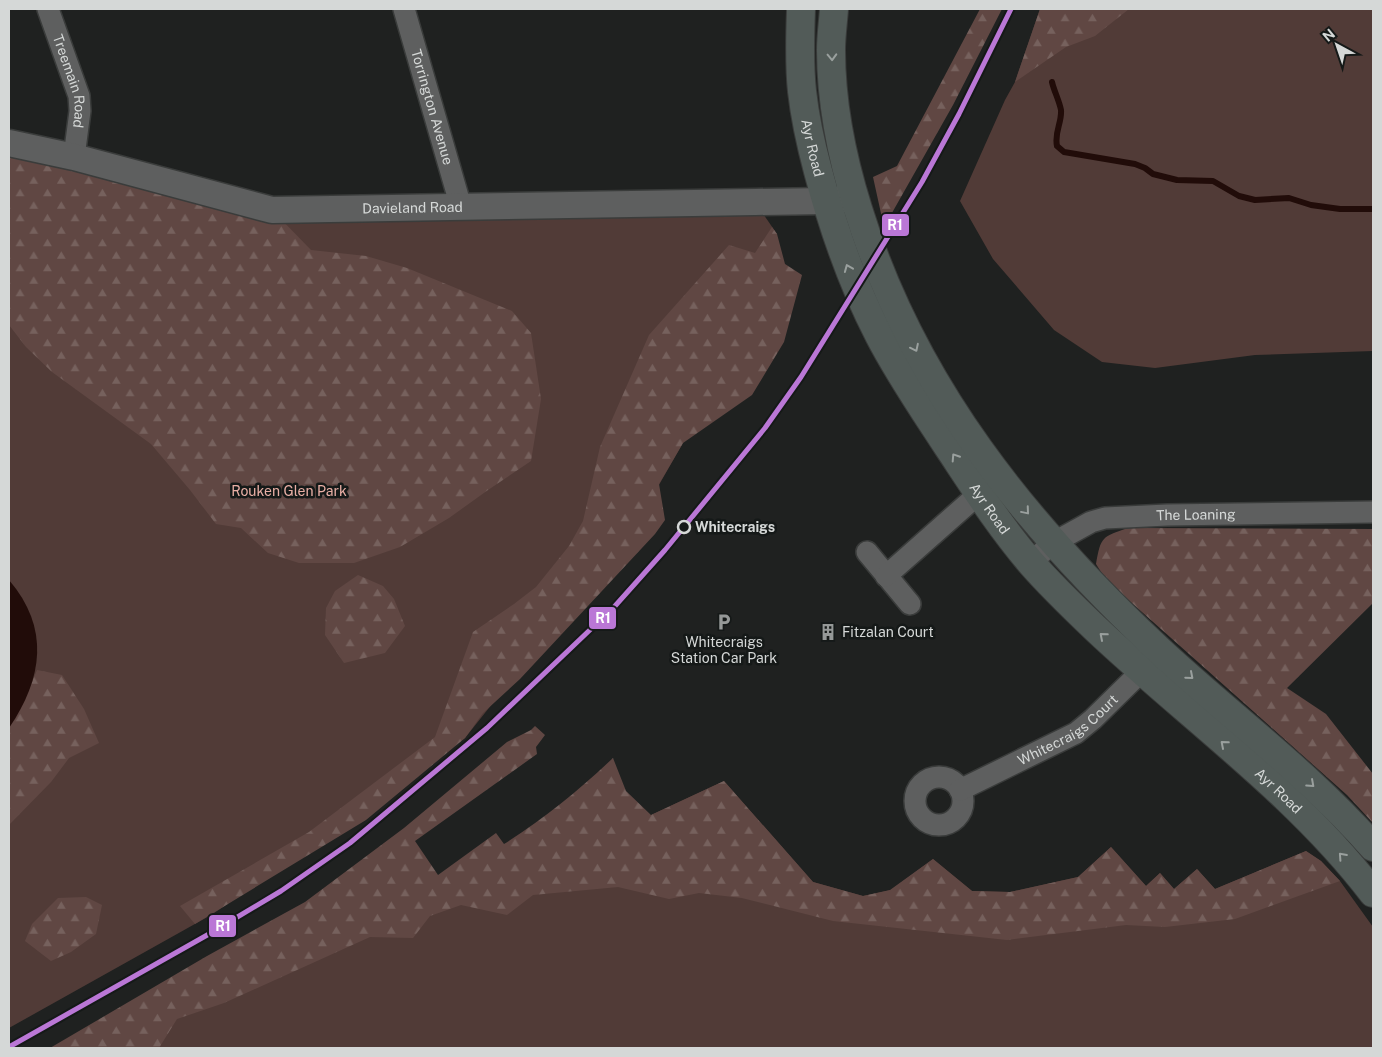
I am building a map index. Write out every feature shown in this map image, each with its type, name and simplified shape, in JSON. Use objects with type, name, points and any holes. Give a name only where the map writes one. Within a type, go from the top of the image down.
[{"type":"main road","name":"Ayr Road","points":[[801,9],[802,90],[810,139],[826,201],[853,278],[875,328],[906,381],[989,485],[1053,543],[1103,595],[1152,661],[1273,786],[1311,822],[1343,856],[1373,893]]},
{"type":"main road","name":"Ayr Road","points":[[834,9],[831,51],[836,109],[847,172],[869,244],[894,304],[933,380],[985,459],[989,485],[1031,562],[1095,629],[1152,661],[1315,787],[1341,811],[1373,847]]},
{"type":"street","name":"Treemain Road","points":[[48,9],[79,96],[80,111],[74,157]]},
{"type":"street","name":"Torrington Avenue","points":[[404,9],[461,207]]},
{"type":"street","name":"Davieland Road","points":[[9,142],[74,157],[272,210],[826,201],[857,205]]},
{"type":"street","points":[[886,576],[989,485]]},
{"type":"street","name":"The Loaning","points":[[1031,562],[1053,543],[1091,522],[1105,518],[1167,514],[1373,512]]},
{"type":"street","points":[[867,552],[910,604]]},
{"type":"street","name":"Whitecraigs Court","points":[[960,790],[1076,733],[1093,719],[1152,661]]},
{"type":"green space","points":[[980,9],[1002,9],[953,105],[884,227],[873,177],[897,166]]},
{"type":"green space","points":[[1040,9],[1373,9],[1373,351],[1255,355],[1155,368],[1102,362],[1054,330],[993,259],[960,201],[1005,100],[1015,82]]},
{"type":"green space","points":[[1040,9],[1129,9],[1095,36],[1066,47],[1015,82]]},
{"type":"green space","name":"Rouken Glen Park","points":[[9,143],[272,210],[755,202],[777,234],[683,443],[640,518],[465,738],[383,800],[211,915],[9,1028]]},
{"type":"green space","points":[[9,143],[272,210],[311,250],[366,256],[407,268],[512,311],[531,333],[541,399],[531,461],[449,518],[400,547],[354,563],[299,563],[268,553],[241,528],[216,524],[151,444],[52,372],[26,347],[9,325]]},
{"type":"green space","points":[[772,227],[777,234],[785,264],[802,275],[784,342],[752,395],[683,443],[659,484],[665,520],[655,534],[520,679],[483,713],[465,738],[366,820],[195,924],[180,906],[309,832],[435,737],[473,632],[536,587],[569,546],[583,521],[600,447],[649,335],[729,245],[755,253]]},
{"type":"green space","points":[[1128,528],[1373,529],[1373,603],[1287,688],[1326,714],[1373,774],[1373,823],[1347,795],[1106,580],[1096,564],[1101,543],[1113,533]]},
{"type":"green space","points":[[358,575],[383,586],[394,599],[405,626],[385,653],[344,663],[325,635],[326,608],[335,591]]},
{"type":"green space","points":[[37,670],[62,675],[84,709],[99,743],[69,758],[51,782],[9,825],[9,728]]},
{"type":"green space","points":[[535,726],[545,735],[536,747],[537,754],[415,841],[438,875],[496,833],[504,844],[533,825],[561,804],[613,758],[626,791],[651,815],[724,781],[813,882],[863,896],[890,890],[933,859],[972,891],[1010,892],[1078,877],[1111,847],[1146,886],[1160,873],[1174,889],[1197,869],[1215,889],[1306,851],[1321,861],[1340,881],[1235,919],[1165,927],[1126,925],[1007,940],[833,921],[742,898],[699,893],[669,899],[618,887],[533,895],[507,915],[461,905],[430,916],[413,938],[370,937],[224,1003],[177,1019],[159,1048],[50,1048],[207,956],[305,902],[404,828],[507,742]]},
{"type":"green space","points":[[724,781],[813,882],[863,896],[891,890],[933,859],[972,891],[1010,892],[1078,877],[1111,847],[1146,886],[1160,873],[1174,889],[1197,869],[1215,889],[1306,851],[1321,861],[1340,881],[1373,927],[1373,1048],[99,1048],[651,815]]},
{"type":"green space","points":[[86,897],[102,905],[96,934],[71,952],[51,961],[25,941],[32,924],[58,898]]},
{"type":"shaded area","points":[[9,580],[22,598],[31,616],[36,635],[37,653],[35,672],[29,691],[9,728]]},
{"type":"waterway","points":[[1052,82],[1061,110],[1056,141],[1057,146],[1064,152],[1135,164],[1153,174],[1177,180],[1213,181],[1239,196],[1255,200],[1289,198],[1311,205],[1340,209],[1373,209]]},
{"type":"transit line","name":"R1","points":[[9,1047],[281,891],[350,843],[487,728],[615,606],[665,550],[765,428],[801,377],[922,182],[959,114],[1011,9]]},
{"type":"place","name":"Whitecraigs","points":[[684,527]]},
{"type":"place","name":"Whitecraigs Station Car Park","points":[[724,622]]},
{"type":"place","name":"Fitzalan Court","points":[[828,632]]}]
